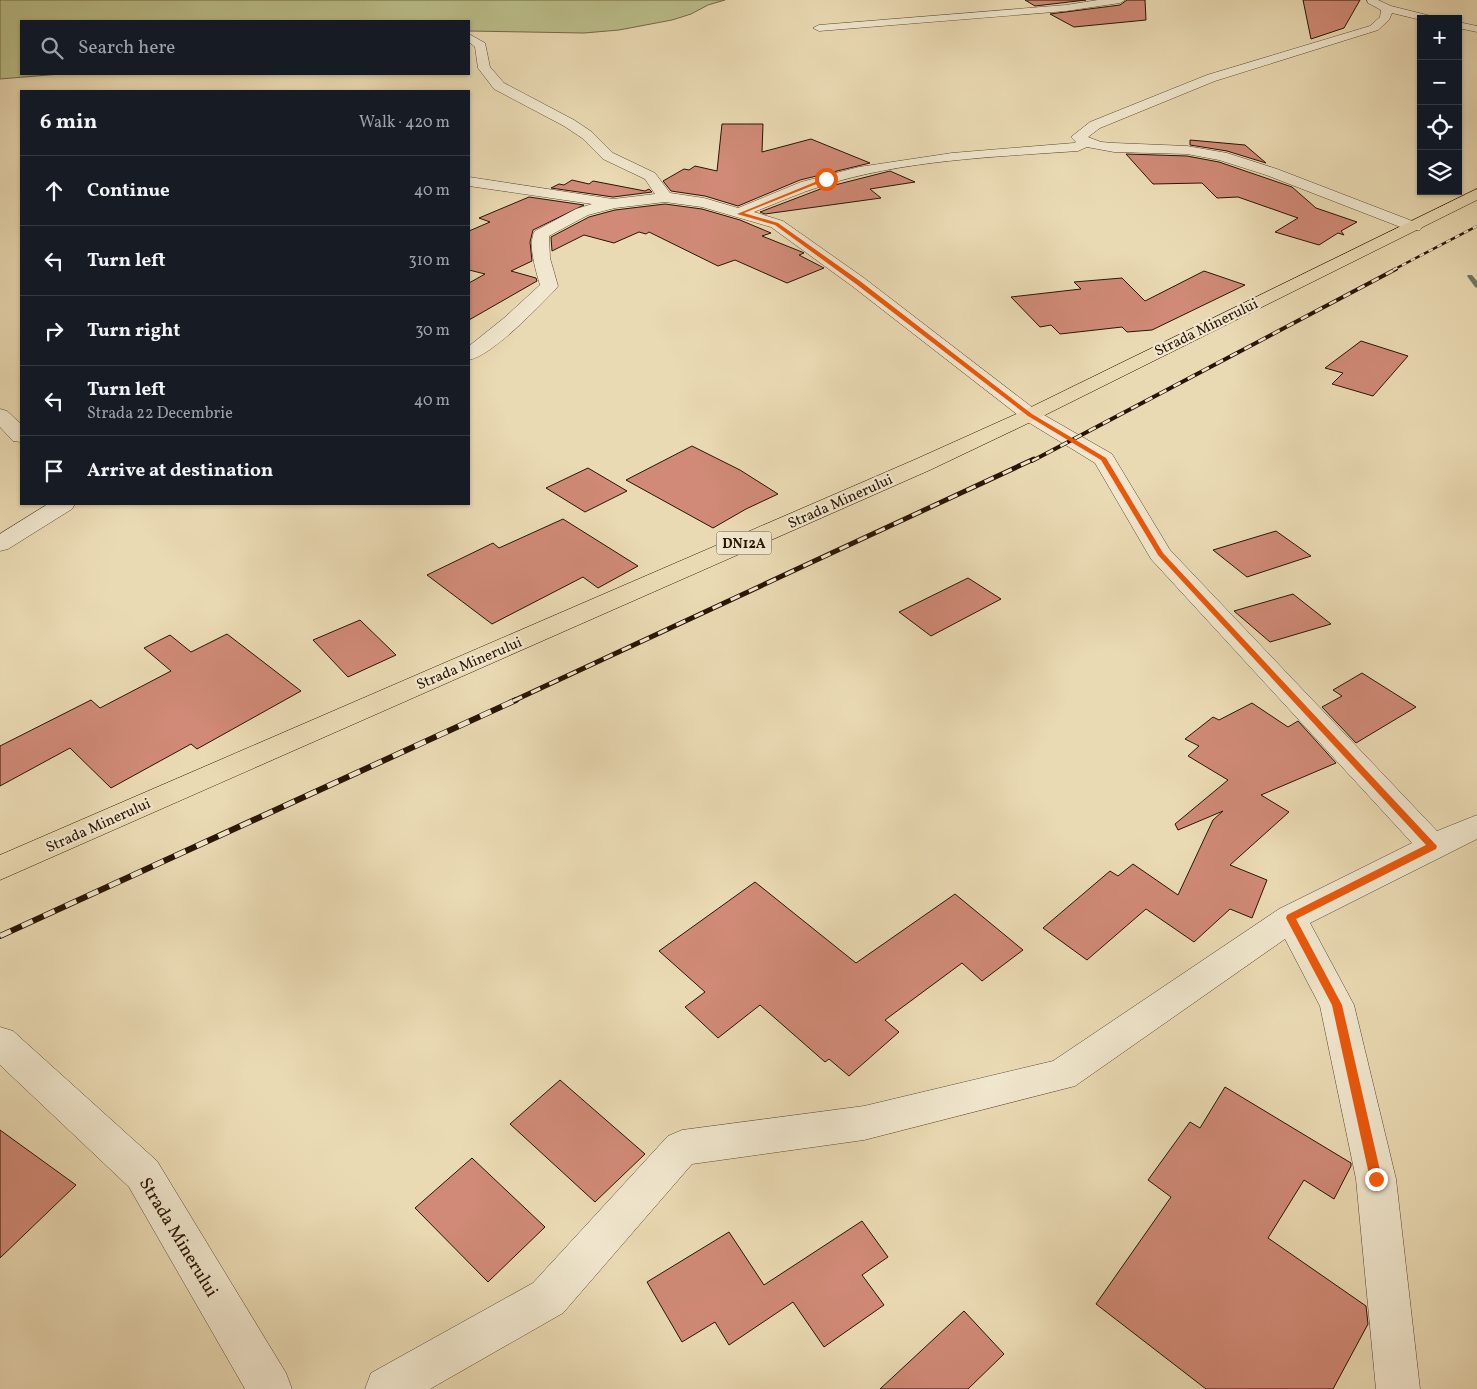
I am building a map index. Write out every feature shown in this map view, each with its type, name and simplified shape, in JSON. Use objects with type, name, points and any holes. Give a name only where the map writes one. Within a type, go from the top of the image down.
[{"type":"main road","name":"Strada Minerului","points":[[0,868],[342,717],[669,576],[1030,415],[1145,356],[1414,227],[1477,194]]},
{"type":"street","points":[[820,28],[1066,8],[1120,0]]},
{"type":"street","points":[[1371,0],[1387,9],[1417,16]]},
{"type":"street","points":[[1387,9],[1384,18],[1374,28],[1202,82],[1095,125],[1078,137],[1084,142],[1114,147],[1185,150],[1220,155],[1258,167],[1414,227]]},
{"type":"street","points":[[1462,26],[1477,29]]},
{"type":"street","points":[[470,38],[481,46],[484,68],[499,86],[569,123],[587,135],[608,156],[650,176],[665,197]]},
{"type":"street","points":[[739,214],[826,179],[912,162],[976,153],[1078,147],[1084,142]]},
{"type":"street","points":[[470,181],[614,203]]},
{"type":"street","points":[[470,353],[482,346],[518,316],[549,286],[541,258],[541,234],[582,212],[614,203],[665,197],[704,203],[777,224],[858,282],[1030,415],[1104,459],[1160,554],[1433,846]]},
{"type":"street","points":[[0,415],[20,435]]},
{"type":"street","points":[[0,544],[62,505]]},
{"type":"street","points":[[387,1389],[548,1298],[682,1148],[864,1124],[1062,1075],[1291,918],[1433,846],[1477,826]]},
{"type":"street","points":[[1291,918],[1337,1005],[1376,1179],[1398,1389]]},
{"type":"street","name":"Strada Minerului","points":[[0,1042],[143,1174],[270,1389]]},
{"type":"green space","points":[[0,0],[725,0],[672,20],[619,30],[584,33],[470,31],[470,20],[20,20],[20,75],[48,75],[0,79]]},
{"type":"building","points":[[1025,0],[1086,0],[1035,6]]},
{"type":"building","points":[[1127,0],[1145,0],[1146,20],[1074,27],[1050,14],[1120,5]]},
{"type":"building","points":[[1303,0],[1360,0],[1344,28],[1311,39]]},
{"type":"building","points":[[722,124],[763,124],[762,152],[811,139],[870,163],[800,180],[738,206],[705,196],[671,191],[663,181],[684,169],[689,170],[695,166],[717,171]]},
{"type":"building","points":[[1190,140],[1245,145],[1266,163],[1227,151],[1190,145]]},
{"type":"building","points":[[1126,154],[1187,156],[1219,162],[1292,187],[1316,208],[1357,222],[1341,231],[1344,235],[1338,233],[1319,245],[1275,232],[1298,218],[1238,197],[1217,198],[1202,183],[1153,184]]},
{"type":"building","points":[[890,171],[915,182],[870,189],[881,198],[765,214],[760,212],[823,188]]},
{"type":"building","points":[[572,180],[589,184],[593,181],[645,191],[649,189],[652,192],[613,197],[551,188],[559,184],[564,185]]},
{"type":"building","points":[[529,197],[584,205],[533,230],[530,242],[532,261],[511,271],[536,278],[537,281],[470,319],[470,282],[485,274],[470,270],[470,231],[490,222],[479,218]]},
{"type":"building","points":[[665,204],[702,209],[740,220],[771,233],[762,236],[804,253],[799,255],[824,268],[787,283],[735,260],[718,266],[649,232],[646,234],[639,232],[614,243],[584,235],[552,251],[551,237],[589,217],[615,210]]},
{"type":"building","points":[[1204,271],[1245,285],[1152,330],[1127,332],[1122,327],[1060,334],[1051,325],[1040,327],[1011,297],[1081,289],[1074,282],[1122,278],[1145,301]]},
{"type":"building","points":[[1361,341],[1408,356],[1373,396],[1332,384],[1343,373],[1325,368]]},
{"type":"building","points":[[692,446],[740,470],[778,494],[746,509],[713,528],[626,480]]},
{"type":"building","points":[[588,468],[627,491],[585,512],[546,488]]},
{"type":"building","points":[[563,519],[638,566],[598,588],[583,577],[492,624],[427,575],[493,543],[499,548]]},
{"type":"building","points":[[1276,531],[1311,556],[1247,577],[1213,550]]},
{"type":"building","points":[[968,578],[1001,599],[931,636],[899,612]]},
{"type":"building","points":[[1293,594],[1331,624],[1270,642],[1234,611]]},
{"type":"building","points":[[360,620],[396,655],[348,677],[313,640]]},
{"type":"building","points":[[227,634],[301,691],[197,749],[191,744],[111,788],[70,748],[0,786],[0,746],[91,700],[100,708],[171,671],[144,648],[170,635],[191,652]]},
{"type":"building","points":[[1362,673],[1416,707],[1356,743],[1322,707],[1342,696],[1333,690]]},
{"type":"building","points":[[1252,703],[1288,727],[1298,721],[1336,763],[1261,795],[1289,812],[1230,865],[1267,880],[1252,918],[1230,909],[1194,942],[1146,909],[1087,960],[1043,928],[1110,871],[1118,876],[1133,864],[1178,895],[1213,820],[1223,811],[1178,830],[1175,824],[1228,780],[1188,756],[1199,746],[1185,739],[1213,717],[1219,720]]},
{"type":"building","points":[[755,882],[856,963],[955,894],[1023,950],[982,981],[962,963],[885,1020],[899,1032],[849,1076],[829,1059],[825,1062],[760,1005],[718,1038],[685,1007],[705,992],[659,951]]},
{"type":"building","points":[[560,1080],[645,1154],[595,1202],[510,1124]]},
{"type":"building","points":[[1225,1087],[1351,1163],[1334,1199],[1304,1180],[1268,1238],[1366,1306],[1368,1324],[1333,1389],[1206,1389],[1096,1304],[1171,1197],[1148,1180],[1190,1122],[1200,1128]]},
{"type":"building","points":[[0,1130],[76,1185],[0,1258]]},
{"type":"building","points":[[472,1158],[545,1227],[488,1282],[415,1208]]},
{"type":"building","points":[[862,1221],[888,1257],[862,1275],[884,1305],[824,1347],[793,1302],[729,1345],[715,1322],[682,1342],[647,1282],[729,1232],[764,1285]]},
{"type":"building","points":[[964,1311],[1004,1354],[968,1389],[880,1389]]},
{"type":"waterway","points":[[1470,276],[1477,286]]},
{"type":"railway","points":[[1393,270],[1477,226]]},
{"type":"railway","points":[[1032,461],[1396,269]]},
{"type":"railway","points":[[513,701],[1034,459]]},
{"type":"railway","points":[[0,936],[516,700]]},
{"type":"route","points":[[826,179],[739,214],[777,224],[858,282],[1030,415],[1104,459],[1160,554],[1433,846],[1291,918],[1337,1005],[1376,1179]]}]
